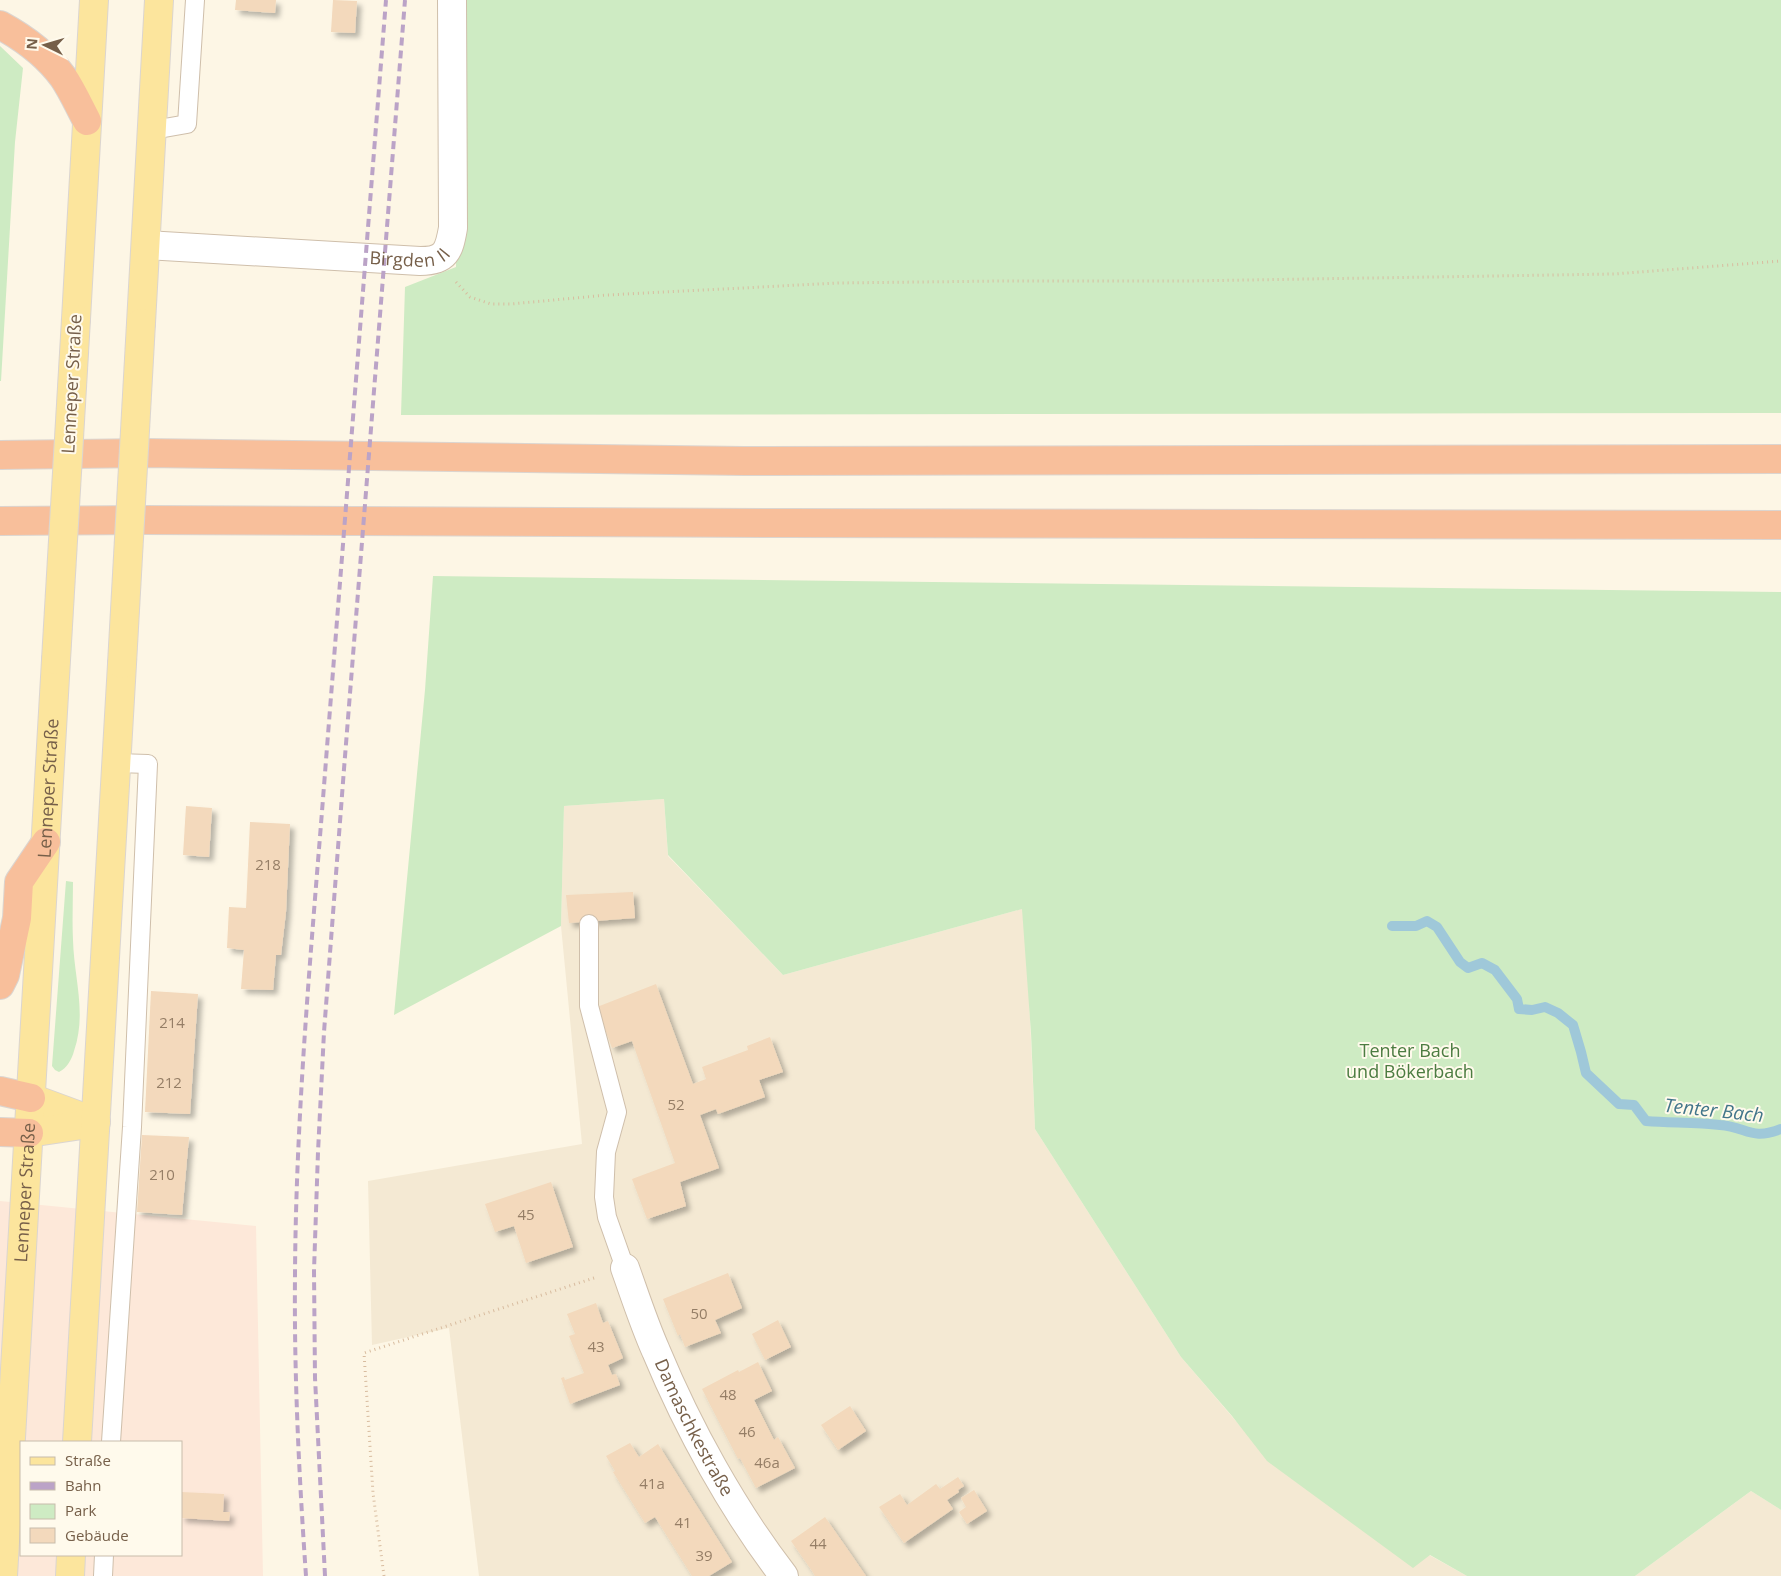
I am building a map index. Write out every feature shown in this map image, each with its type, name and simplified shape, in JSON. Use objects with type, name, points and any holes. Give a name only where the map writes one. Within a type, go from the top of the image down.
[{"type":"highway","points":[[0,25],[25,40],[46,56],[63,77],[87,121]]},
{"type":"highway","points":[[0,455],[146,453],[734,461],[1781,459]]},
{"type":"highway","points":[[0,521],[1781,525]]},
{"type":"highway","points":[[0,986],[5,976],[17,918],[19,882],[46,842]]},
{"type":"highway","points":[[0,1091],[31,1098]]},
{"type":"highway","points":[[0,1132],[29,1133]]},
{"type":"main road","name":"Lenneper Straße","points":[[3,1576],[94,0]]},
{"type":"main road","points":[[77,1441],[159,0]]},
{"type":"main road","points":[[31,1098],[96,1122]]},
{"type":"main road","points":[[29,1133],[96,1122]]},
{"type":"main road","points":[[70,1576],[72,1556]]},
{"type":"street","name":"Birgden II","points":[[146,245],[420,261],[440,258],[449,246],[453,228],[452,0]]},
{"type":"street","name":"Damaschkestraße","points":[[625,1268],[656,1350],[697,1440],[768,1555],[784,1576]]},
{"type":"lane","points":[[153,130],[187,124],[195,0]]},
{"type":"lane","points":[[111,1441],[132,1127],[148,764],[117,763]]},
{"type":"lane","points":[[589,924],[589,1006],[617,1112],[606,1152],[604,1197],[607,1217],[625,1268]]},
{"type":"lane","points":[[102,1576],[104,1556]]},
{"type":"path","points":[[440,258],[454,280],[470,297],[491,304],[511,304],[607,295],[838,283],[1614,274],[1781,261]]},
{"type":"path","points":[[384,1576],[373,1493],[364,1352],[625,1268]]},
{"type":"shaded area","points":[[664,799],[668,856],[783,975],[1025,908],[1035,1129],[1181,1357],[1241,1427],[1332,1501],[1467,1576],[479,1576],[449,1328],[372,1345],[368,1181],[582,1144],[561,926],[564,806]]},
{"type":"shaded area","points":[[0,1201],[256,1226],[263,1576],[0,1576]]},
{"type":"shaded area","points":[[1751,1491],[1781,1510],[1781,1576],[1635,1576]]},
{"type":"green space","points":[[461,0],[1781,0],[1781,413],[401,415],[405,287],[456,267]]},
{"type":"green space","points":[[0,46],[23,68],[15,142],[1,381],[0,381]]},
{"type":"green space","name":"Tenter Bach und Bökerbach","points":[[433,576],[1781,592],[1781,1510],[1751,1491],[1635,1576],[1467,1576],[1430,1555],[1413,1568],[1267,1461],[1232,1416],[1181,1357],[1035,1129],[1031,1033],[1022,909],[783,975],[668,855],[664,799],[564,806],[561,926],[394,1015],[425,690]]},
{"type":"green space","points":[[66,881],[73,882],[73,940],[80,1009],[78,1037],[72,1057],[67,1066],[59,1072],[52,1066]]},
{"type":"building","points":[[236,0],[276,0],[275,13],[235,10]]},
{"type":"building","points":[[333,0],[357,1],[355,33],[331,32]]},
{"type":"building","points":[[186,806],[212,808],[209,857],[183,855]]},
{"type":"building","points":[[250,822],[290,824],[286,912],[281,955],[276,955],[273,990],[241,989],[244,950],[227,948],[229,907],[246,908]]},
{"type":"building","points":[[633,892],[635,918],[569,923],[566,895]]},
{"type":"building","points":[[656,984],[693,1084],[706,1079],[702,1067],[748,1050],[747,1046],[770,1037],[783,1072],[759,1080],[765,1097],[718,1114],[716,1109],[700,1115],[719,1168],[680,1182],[686,1206],[647,1219],[632,1179],[675,1163],[632,1041],[612,1048],[597,1007]]},
{"type":"building","points":[[151,991],[198,994],[190,1114],[145,1112]]},
{"type":"building","points":[[142,1135],[189,1137],[182,1215],[137,1212]]},
{"type":"building","points":[[551,1182],[573,1247],[526,1263],[514,1226],[495,1232],[485,1204]]},
{"type":"building","points":[[728,1273],[742,1308],[715,1320],[721,1333],[685,1347],[680,1334],[678,1336],[663,1299]]},
{"type":"building","points":[[596,1303],[603,1323],[608,1321],[623,1358],[608,1365],[612,1375],[616,1374],[620,1385],[570,1404],[561,1378],[564,1377],[565,1380],[584,1373],[569,1336],[575,1334],[567,1314]]},
{"type":"building","points":[[778,1320],[791,1347],[765,1360],[752,1334]]},
{"type":"building","points":[[758,1362],[772,1391],[754,1400],[774,1440],[778,1437],[795,1468],[756,1488],[740,1458],[738,1459],[702,1389]]},
{"type":"building","points":[[850,1406],[866,1431],[838,1450],[821,1425]]},
{"type":"building","points":[[630,1443],[639,1457],[658,1444],[732,1562],[709,1576],[692,1576],[655,1517],[645,1523],[613,1472],[615,1471],[606,1456]]},
{"type":"building","points":[[958,1477],[964,1486],[947,1500],[953,1509],[904,1543],[879,1507],[900,1494],[907,1505],[936,1484],[940,1489]]},
{"type":"building","points":[[974,1490],[987,1511],[967,1524],[959,1512],[966,1507],[961,1498]]},
{"type":"building","points":[[182,1492],[224,1494],[223,1512],[230,1512],[229,1521],[182,1518]]},
{"type":"building","points":[[825,1517],[866,1576],[815,1576],[791,1541]]},
{"type":"waterway","name":"Tenter Bach","points":[[1392,926],[1416,926],[1427,921],[1437,927],[1460,962],[1468,968],[1482,963],[1495,970],[1517,999],[1519,1009],[1532,1010],[1545,1007],[1558,1013],[1573,1025],[1586,1073],[1619,1104],[1634,1105],[1646,1121],[1729,1126],[1756,1134],[1781,1129]]},
{"type":"railway","points":[[306,1576],[295,1350],[298,1146],[311,953],[386,0]]},
{"type":"railway","points":[[325,1576],[315,1378],[314,1271],[324,1032],[405,0]]}]
